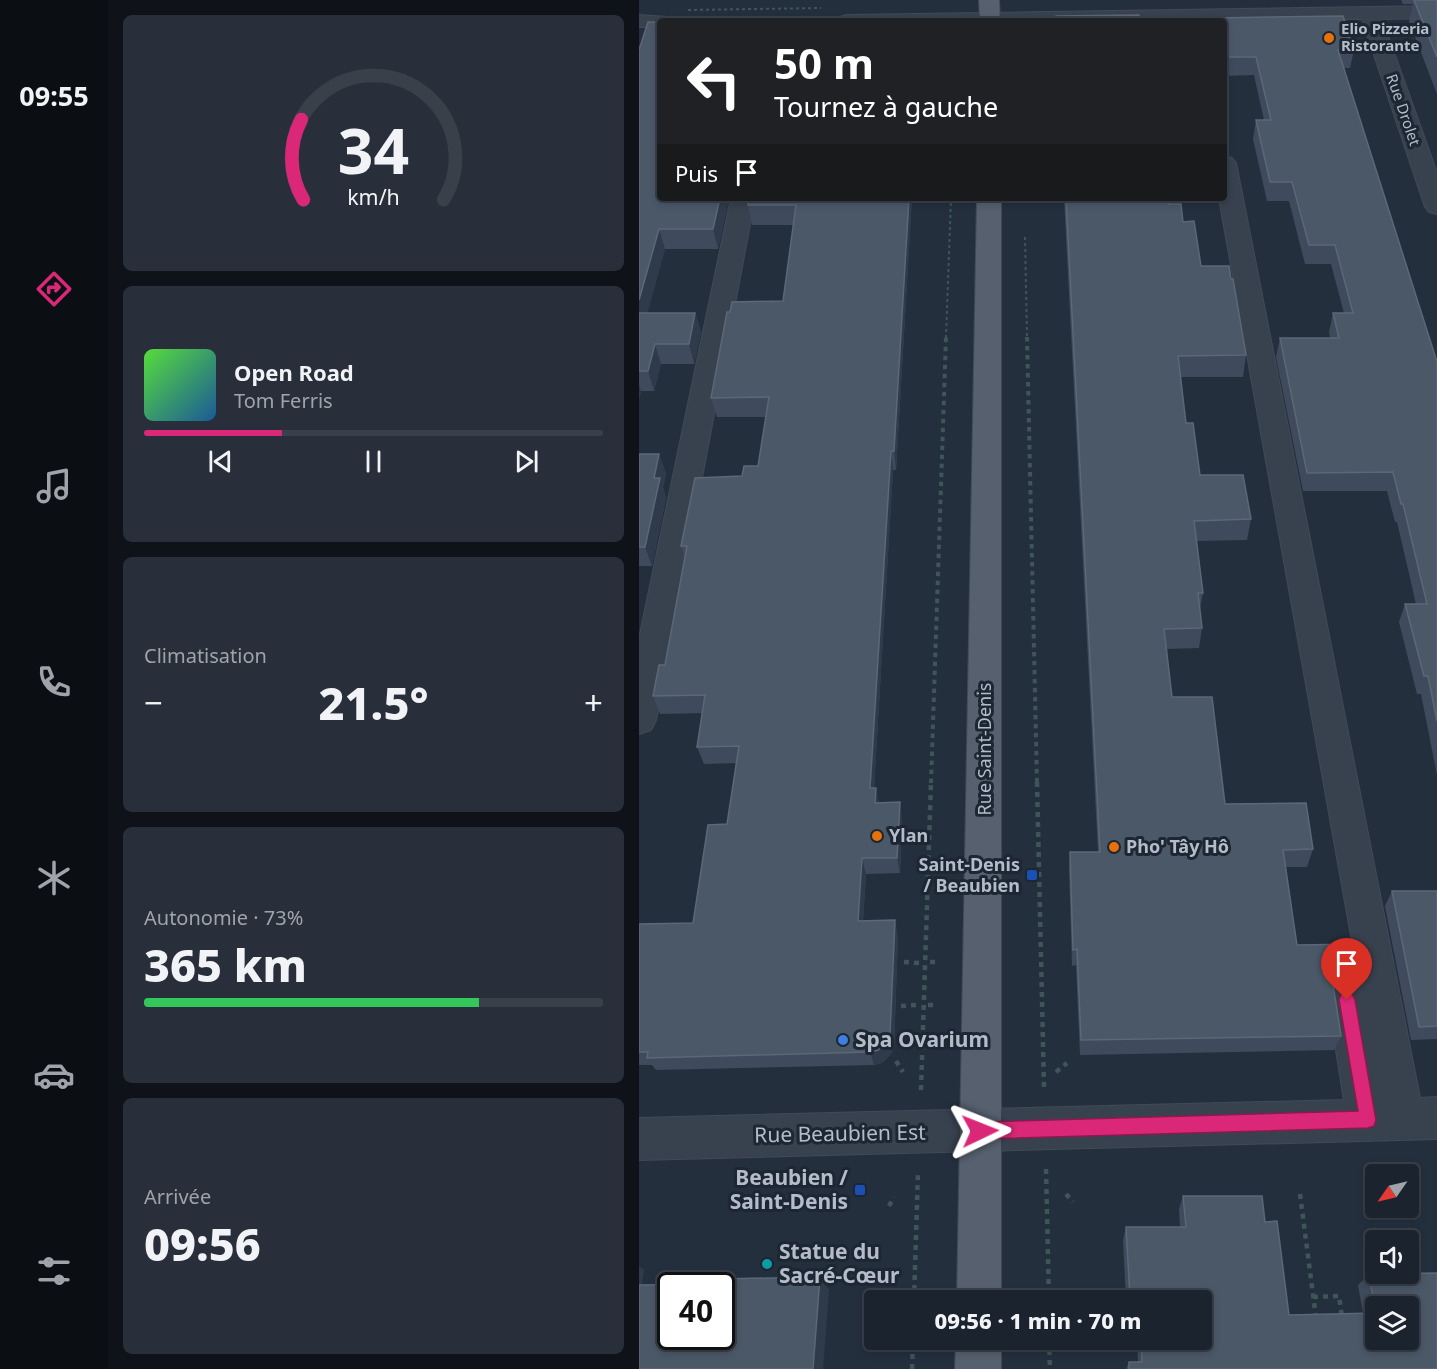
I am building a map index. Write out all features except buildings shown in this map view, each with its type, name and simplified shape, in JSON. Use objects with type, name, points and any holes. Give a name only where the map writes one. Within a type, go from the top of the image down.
[{"type":"main road","name":"Rue Saint-Denis","points":[[979,1290],[989,201]]},
{"type":"main road","points":[[978,1369],[979,1350]]},
{"type":"street","points":[[908,18],[990,14],[1197,18],[1314,8],[1370,14],[1437,12]]},
{"type":"street","name":"Rue Drolet","points":[[1370,14],[1437,207]]},
{"type":"street","points":[[639,21],[657,21]]},
{"type":"street","points":[[1227,179],[1403,1119]]},
{"type":"street","points":[[639,720],[742,201]]},
{"type":"street","points":[[1347,1000],[1403,1119]]},
{"type":"street","name":"Rue Beaubien Est","points":[[639,1139],[1403,1119]]},
{"type":"path","points":[[921,1080],[951,201]]},
{"type":"path","points":[[1025,234],[1044,1079]]},
{"type":"path","points":[[904,962],[919,963]]},
{"type":"path","points":[[901,1006],[916,1005]]},
{"type":"path","points":[[896,1061],[903,1072]]},
{"type":"path","points":[[1056,1072],[1067,1063]]},
{"type":"path","points":[[1046,1187],[1049,1290]]},
{"type":"path","points":[[914,1290],[918,1189]]},
{"type":"path","points":[[1066,1194],[1073,1202]]},
{"type":"path","points":[[1300,1194],[1318,1328]]},
{"type":"path","points":[[889,1206],[894,1197]]},
{"type":"path","points":[[1313,1297],[1339,1296],[1343,1323]]},
{"type":"path","points":[[912,1369],[913,1350]]},
{"type":"path","points":[[1050,1350],[1050,1369]]},
{"type":"place","name":"Elio Pizzeria Ristorante","points":[[1329,38]]},
{"type":"place","name":"Ylan","points":[[877,836]]},
{"type":"place","name":"Pho' Tây Hô","points":[[1114,847]]},
{"type":"place","name":"Saint-Denis / Beaubien","points":[[1032,875]]},
{"type":"place","name":"Spa Ovarium","points":[[843,1040]]},
{"type":"place","name":"Beaubien / Saint-Denis","points":[[860,1190]]},
{"type":"place","name":"Statue du Sacré-Cœur","points":[[767,1264]]},
{"type":"route","points":[[980,1131],[1086,1126],[1368,1120],[1347,1000]]}]
